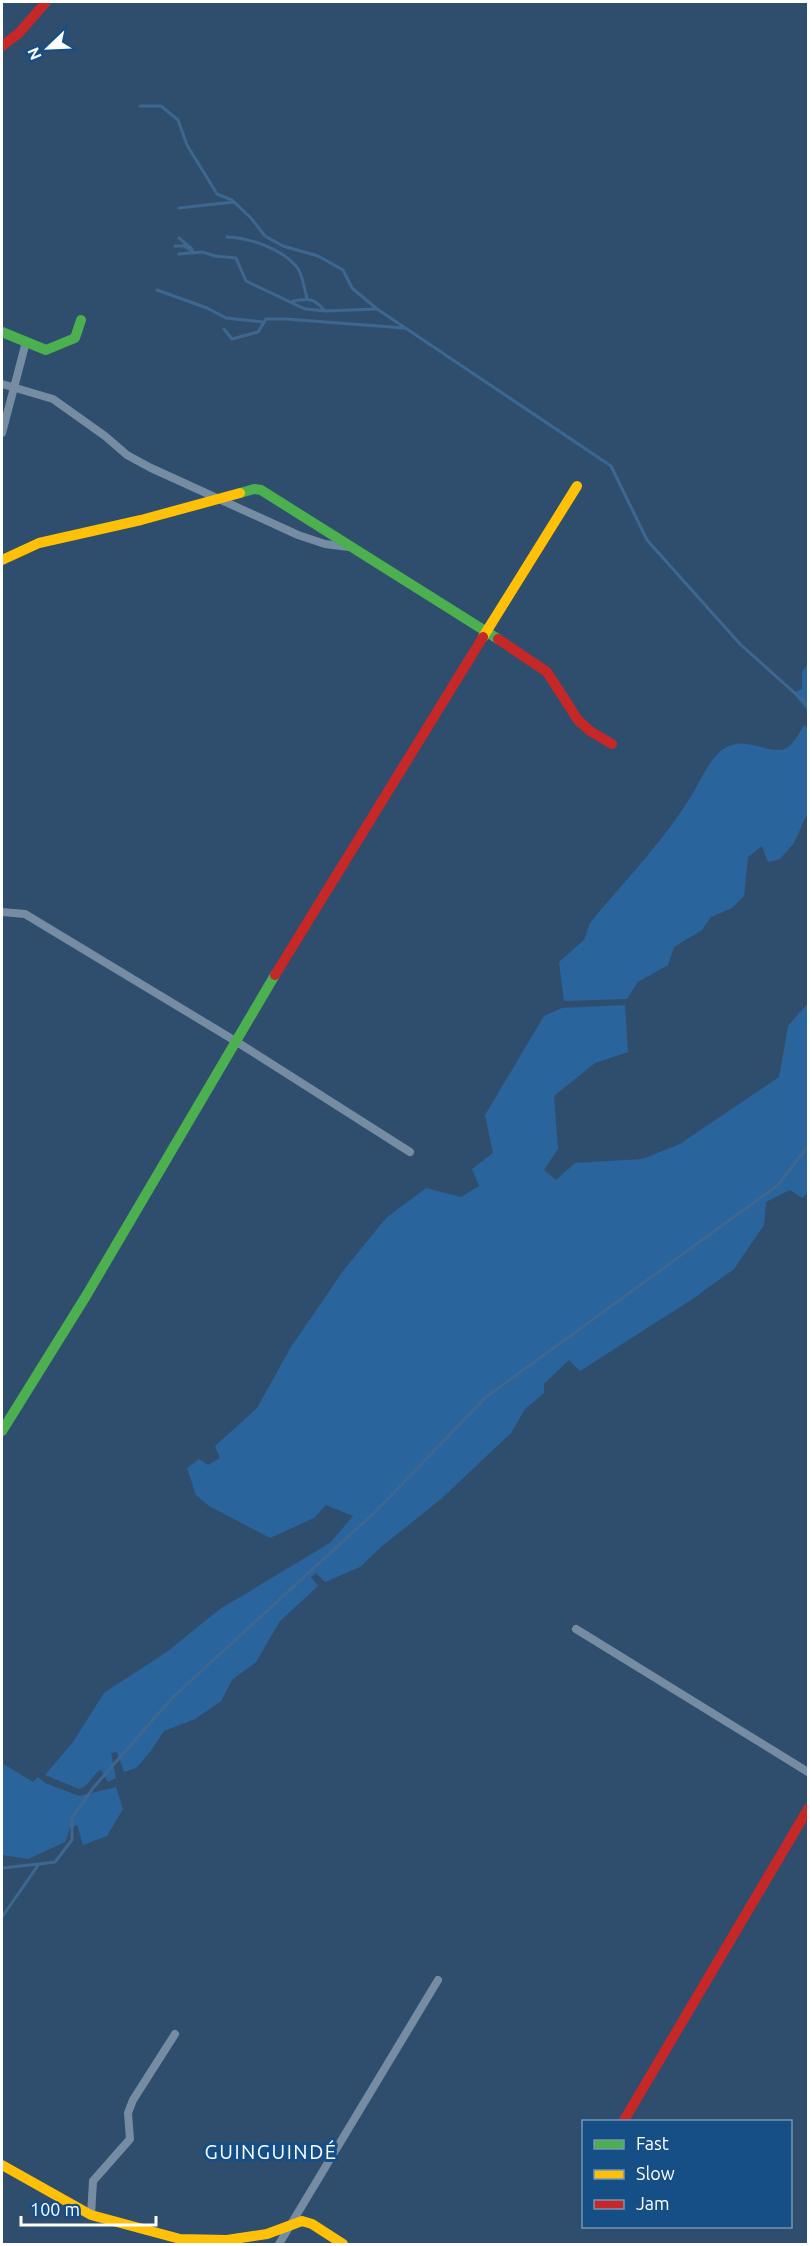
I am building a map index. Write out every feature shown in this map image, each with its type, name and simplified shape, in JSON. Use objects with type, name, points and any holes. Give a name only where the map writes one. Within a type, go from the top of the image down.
[{"type":"street","points":[[2,46],[19,33],[46,2]]},
{"type":"street","points":[[2,332],[46,350],[75,338],[81,320]]},
{"type":"street","points":[[2,433],[26,342]]},
{"type":"street","points":[[2,384],[53,399],[105,436],[127,455],[219,500],[298,535],[325,544],[352,548]]},
{"type":"street","points":[[2,1431],[92,1286],[290,950],[577,486]]},
{"type":"street","points":[[2,560],[39,543],[219,500],[254,489],[261,490],[457,612],[547,672],[579,721],[587,729],[612,744]]},
{"type":"street","points":[[2,912],[25,914],[237,1042],[410,1152]]},
{"type":"street","points":[[576,1629],[808,1772]]},
{"type":"street","points":[[624,2120],[808,1809]]},
{"type":"street","points":[[279,2244],[438,1980]]},
{"type":"street","points":[[90,2216],[93,2181],[130,2139],[128,2113],[132,2100],[175,2034]]},
{"type":"street","points":[[2,2166],[90,2216],[180,2239],[227,2240],[267,2234],[302,2221],[312,2224],[343,2244]]},
{"type":"shaded area","points":[[808,664],[808,711],[793,693],[802,689],[802,672]]},
{"type":"shaded area","points":[[804,725],[808,728],[808,812],[794,843],[780,859],[768,862],[762,846],[748,857],[744,896],[732,908],[711,917],[702,930],[674,947],[668,965],[638,982],[627,999],[564,1001],[559,962],[584,940],[590,923],[673,823],[713,759],[722,750],[735,744],[743,743],[782,750],[793,743]]},
{"type":"shaded area","points":[[808,1003],[808,1193],[802,1198],[790,1190],[766,1202],[764,1225],[734,1269],[691,1300],[580,1371],[569,1360],[544,1384],[544,1393],[525,1409],[511,1433],[441,1499],[381,1547],[360,1567],[325,1582],[316,1573],[311,1577],[318,1586],[280,1621],[256,1662],[232,1680],[221,1701],[195,1719],[164,1731],[136,1768],[124,1772],[117,1752],[111,1753],[116,1778],[108,1782],[101,1770],[79,1789],[45,1775],[73,1742],[104,1693],[168,1651],[220,1609],[330,1543],[353,1516],[326,1505],[314,1518],[270,1538],[209,1506],[196,1495],[187,1468],[199,1459],[208,1465],[220,1458],[215,1446],[257,1408],[291,1347],[343,1271],[386,1218],[426,1188],[461,1197],[479,1186],[472,1169],[493,1153],[485,1115],[544,1016],[562,1008],[625,1005],[628,1052],[595,1063],[554,1096],[558,1149],[544,1170],[556,1180],[575,1163],[642,1159],[680,1144],[779,1077],[788,1026]]},
{"type":"shaded area","points":[[2,1763],[33,1782],[38,1777],[45,1783],[79,1796],[116,1787],[123,1809],[107,1836],[83,1845],[77,1825],[70,1828],[65,1842],[28,1859],[2,1855]]},
{"type":"waterway","points":[[140,106],[161,106],[178,120],[187,145],[217,194],[232,200],[251,218],[265,236],[283,246],[318,256],[343,270],[352,288],[377,309],[611,466],[647,540],[740,644],[808,705]]},
{"type":"waterway","points":[[179,208],[234,202]]},
{"type":"waterway","points":[[227,237],[245,239],[282,254],[296,266],[300,273],[307,298]]},
{"type":"waterway","points":[[179,238],[192,249]]},
{"type":"waterway","points":[[175,246],[184,246],[195,253]]},
{"type":"waterway","points":[[179,254],[202,252],[236,258],[246,281],[305,309],[325,311],[376,309]]},
{"type":"waterway","points":[[157,290],[207,308],[226,318],[263,322]]},
{"type":"waterway","points":[[293,301],[310,300],[324,310]]},
{"type":"waterway","points":[[224,329],[232,339],[258,332],[266,319],[404,328]]},
{"type":"waterway","points":[[2,1917],[39,1864],[55,1862],[72,1840],[72,1818],[93,1788],[173,1697],[376,1511],[486,1397],[778,1185],[808,1146]]},
{"type":"waterway","points":[[2,1868],[39,1864]]},
{"type":"traffic: fast","points":[[2,332],[46,350],[75,338],[81,320]]},
{"type":"traffic: fast","points":[[240,493],[254,489],[261,490],[498,639]]},
{"type":"traffic: fast","points":[[2,1431],[86,1296],[275,975]]},
{"type":"traffic: slow","points":[[483,637],[577,486]]},
{"type":"traffic: slow","points":[[2,560],[39,543],[141,520],[240,493]]},
{"type":"traffic: slow","points":[[2,2165],[91,2215],[180,2239],[227,2240],[267,2234],[302,2221],[312,2224],[343,2244]]},
{"type":"traffic: jam","points":[[2,46],[19,33],[46,2]]},
{"type":"traffic: jam","points":[[275,975],[483,637]]},
{"type":"traffic: jam","points":[[498,639],[547,672],[578,720],[590,731],[612,744]]},
{"type":"traffic: jam","points":[[624,2120],[808,1809]]},
{"type":"district","name":"GUINGUINDÉ","points":[[271,2152]]}]
